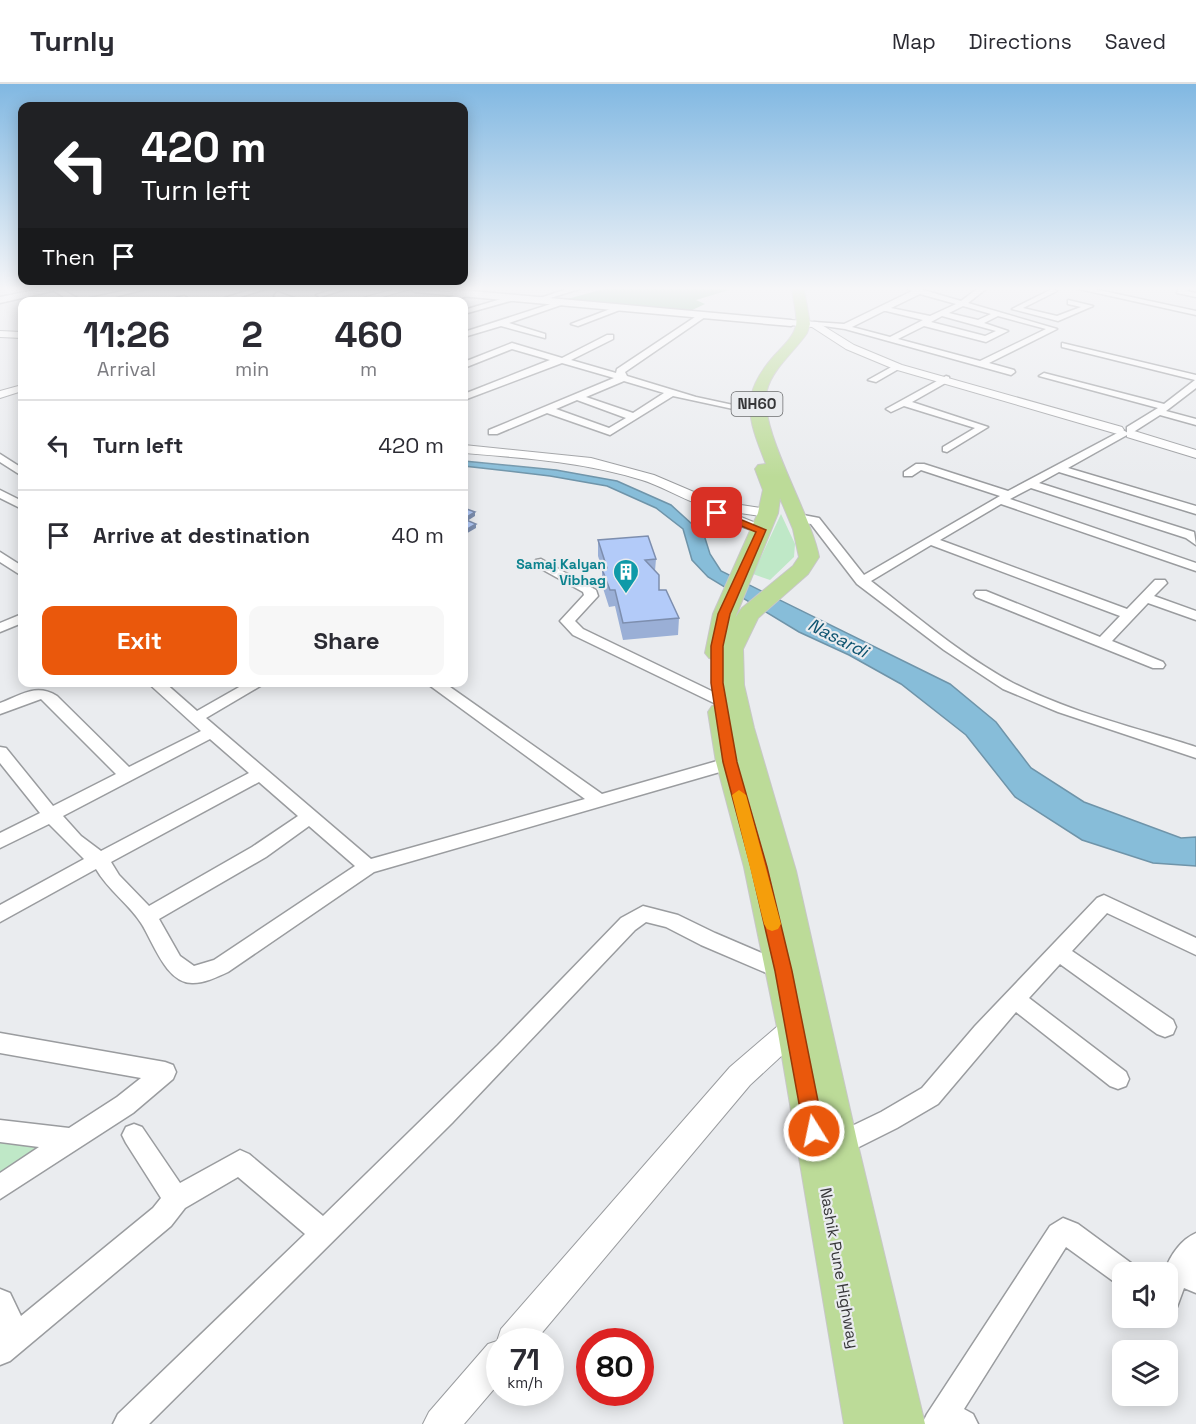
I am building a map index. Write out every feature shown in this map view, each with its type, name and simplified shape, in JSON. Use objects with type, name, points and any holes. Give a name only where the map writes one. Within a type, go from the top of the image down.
[{"type":"highway","name":"Nashik Pune Highway","points":[[740,761],[719,700],[717,646],[737,613],[772,496],[746,389],[753,375],[774,352]]},
{"type":"highway","name":"NH60","points":[[752,412],[761,427],[799,522]]},
{"type":"highway","name":"Nashik Pune Highway","points":[[737,613],[780,589],[801,570],[809,557],[799,522]]},
{"type":"highway","name":"Nashik Pune Highway","points":[[737,613],[741,625],[731,649],[732,685],[740,761],[759,867],[793,970],[838,1144],[901,1424]]},
{"type":"highway","name":"Nashik Pune Highway","points":[[793,970],[795,1027],[868,1424]]},
{"type":"street","points":[[468,363],[498,352]]},
{"type":"street","points":[[533,352],[672,392],[752,412]]},
{"type":"street","points":[[468,394],[552,362],[564,360],[581,352]]},
{"type":"street","points":[[623,378],[620,371],[649,352]]},
{"type":"street","points":[[859,352],[898,367],[1196,452]]},
{"type":"street","points":[[874,352],[875,359]]},
{"type":"street","points":[[937,352],[1011,372]]},
{"type":"street","points":[[981,364],[1007,352]]},
{"type":"street","points":[[1089,352],[1196,380]]},
{"type":"street","points":[[875,359],[945,380]]},
{"type":"street","points":[[873,380],[898,367]]},
{"type":"street","points":[[1044,376],[1196,422]]},
{"type":"street","points":[[493,432],[623,378]]},
{"type":"street","points":[[891,409],[945,380]]},
{"type":"street","points":[[862,581],[1162,410],[1196,380]]},
{"type":"street","points":[[0,395],[18,389]]},
{"type":"street","points":[[548,410],[610,432],[672,392]]},
{"type":"street","points":[[1182,393],[1196,397]]},
{"type":"street","points":[[577,397],[634,417]]},
{"type":"street","points":[[903,402],[982,427],[947,449]]},
{"type":"street","points":[[468,449],[565,458],[631,473],[645,482],[761,528]]},
{"type":"street","points":[[0,457],[18,468]]},
{"type":"street","points":[[908,474],[920,466],[1196,567]]},
{"type":"street","points":[[1061,469],[1196,510]]},
{"type":"street","points":[[1031,484],[1190,536],[1196,540]]},
{"type":"street","points":[[0,493],[18,504]]},
{"type":"street","points":[[799,522],[815,521],[862,581],[949,647],[1008,686],[1086,717],[1196,753]]},
{"type":"street","points":[[931,541],[1129,615]]},
{"type":"street","points":[[0,557],[18,569]]},
{"type":"street","points":[[541,563],[589,590],[591,596],[586,604],[567,621],[578,632],[719,700]]},
{"type":"street","points":[[1103,642],[1160,583]]},
{"type":"street","points":[[981,594],[1158,665]]},
{"type":"street","points":[[1146,598],[1196,616]]},
{"type":"street","points":[[0,628],[18,620]]},
{"type":"street","points":[[160,687],[368,867]]},
{"type":"street","points":[[195,718],[251,687]]},
{"type":"street","points":[[439,687],[598,800]]},
{"type":"street","points":[[0,709],[42,693],[52,699],[127,775]]},
{"type":"street","points":[[0,841],[211,732]]},
{"type":"street","points":[[0,752],[89,855],[99,859],[112,880],[147,916],[173,962],[190,975],[201,974],[220,966],[368,867],[740,761]]},
{"type":"street","points":[[0,914],[260,774]]},
{"type":"street","points":[[147,916],[259,852],[310,817]]},
{"type":"street","points":[[838,1144],[889,1120],[930,1095],[1104,903],[1196,947]]},
{"type":"street","points":[[128,1424],[324,1234],[554,1004],[628,924],[643,914],[671,920],[708,939],[793,970]]},
{"type":"street","points":[[1058,952],[1165,1027]]},
{"type":"street","points":[[1015,999],[1118,1079]]},
{"type":"street","points":[[524,1328],[741,1076],[795,1027]]},
{"type":"street","points":[[0,1043],[165,1072],[125,1105],[0,1187]]},
{"type":"street","points":[[0,1131],[72,1140]]},
{"type":"street","points":[[134,1135],[176,1200]]},
{"type":"street","points":[[0,1303],[8,1344],[162,1217],[176,1200],[240,1162],[324,1234]]},
{"type":"street","points":[[948,1421],[1063,1231],[1112,1265]]},
{"type":"street","points":[[1178,1284],[1188,1273],[1196,1246]]},
{"type":"street","points":[[441,1424],[486,1372]]},
{"type":"green space","points":[[781,514],[795,544],[794,557],[770,580],[753,574]]},
{"type":"green space","points":[[0,1138],[58,1148],[0,1181]]},
{"type":"water","name":"Nasardi","points":[[468,461],[556,470],[617,481],[671,505],[704,535],[710,554],[721,571],[950,684],[996,722],[1031,768],[1084,802],[1181,838],[1196,837],[1196,866],[1153,863],[1082,840],[1015,797],[966,735],[901,684],[849,655],[799,632],[708,577],[692,560],[683,529],[656,508],[607,486],[550,476],[468,466]]},
{"type":"building","points":[[468,509],[475,512],[468,516]]},
{"type":"building","points":[[468,521],[476,524],[468,529]]},
{"type":"building","points":[[648,536],[656,559],[645,560],[659,575],[659,590],[666,590],[679,618],[623,623],[615,590],[610,590],[602,569],[607,568],[598,540]]},
{"type":"slow traffic","points":[[739,795],[772,924]]},
{"type":"place","name":"Samaj Kalyan Vibhag","points":[[626,595]]},
{"type":"route","points":[[717,513],[761,530],[724,614],[717,646],[717,683],[730,762],[759,867],[783,971],[814,1131]]}]
